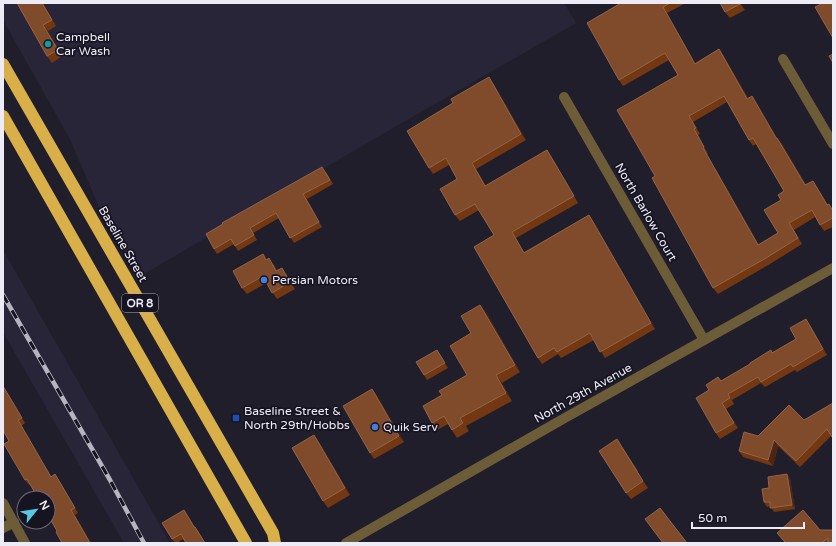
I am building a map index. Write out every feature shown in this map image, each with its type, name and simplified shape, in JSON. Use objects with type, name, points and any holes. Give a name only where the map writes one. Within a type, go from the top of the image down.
[{"type":"highway","name":"Baseline Street","points":[[3,64],[273,533],[275,543]]},
{"type":"highway","name":"OR 8","points":[[3,116],[246,543]]},
{"type":"street","points":[[783,59],[833,144]]},
{"type":"street","name":"North Barlow Court","points":[[564,97],[704,340]]},
{"type":"street","name":"North 29th Avenue","points":[[346,543],[563,419],[833,268]]},
{"type":"street","points":[[3,503],[25,543]]},
{"type":"street","points":[[3,528],[14,522]]},
{"type":"shaded area","points":[[3,3],[564,3],[576,23],[386,132],[139,277],[99,207],[70,139],[3,20]]},
{"type":"shaded area","points":[[3,250],[170,543],[124,543],[3,332]]},
{"type":"building","name":"Campbell Car Wash","points":[[17,3],[42,3],[52,20],[43,25],[58,50],[47,56]]},
{"type":"building","points":[[621,3],[670,3],[663,7],[695,64],[719,49],[747,99],[752,96],[805,185],[813,181],[827,205],[829,204],[833,211],[833,218],[820,225],[812,210],[789,223],[798,238],[713,288],[652,178],[655,176],[617,110],[678,75],[665,53],[619,80],[587,23]],"holes":[[[724,96],[749,140],[753,138],[784,191],[778,195],[781,200],[764,210],[778,233],[758,245],[703,148],[704,147],[694,129],[696,128],[689,116]]]},
{"type":"building","points":[[720,3],[740,3],[740,4],[725,12]]},
{"type":"building","points":[[823,3],[833,3],[833,38],[815,7]]},
{"type":"building","points":[[833,54],[833,63],[829,56]]},
{"type":"building","points":[[489,77],[521,134],[472,163],[485,186],[547,150],[574,196],[512,232],[524,253],[589,215],[651,323],[600,352],[590,333],[557,352],[554,348],[538,358],[474,247],[494,235],[475,204],[455,215],[440,189],[457,179],[446,158],[429,168],[407,131],[453,103],[451,99]]},
{"type":"building","points":[[322,167],[330,180],[303,194],[319,222],[290,238],[276,213],[250,228],[254,235],[235,246],[231,239],[214,249],[206,234],[223,224],[222,223]]},
{"type":"building","name":"Persian Motors","points":[[263,254],[266,260],[269,258],[276,271],[282,268],[290,282],[272,293],[263,276],[242,288],[233,271]]},
{"type":"building","points":[[480,305],[515,365],[496,375],[506,393],[460,418],[463,423],[452,430],[444,416],[432,423],[423,406],[442,395],[439,391],[467,375],[450,346],[471,333],[461,316]]},
{"type":"building","points":[[806,319],[823,349],[793,367],[791,364],[761,382],[758,377],[728,394],[730,398],[722,403],[734,423],[716,433],[696,398],[709,390],[706,385],[718,377],[721,381],[771,350],[772,353],[796,339],[790,328]]},
{"type":"building","points":[[437,350],[445,363],[424,375],[416,362]]},
{"type":"building","points":[[3,386],[22,418],[18,420],[51,477],[55,474],[75,508],[71,510],[90,543],[62,543],[56,532],[56,490],[33,490],[27,479],[25,480],[4,444],[9,441],[3,430]]},
{"type":"building","name":"Quik Serv","points":[[372,389],[399,436],[370,453],[343,406]]},
{"type":"building","points":[[833,403],[833,436],[832,437],[827,429],[796,461],[774,440],[768,460],[739,451],[744,432],[758,436],[789,405],[804,420]]},
{"type":"building","points":[[314,435],[345,488],[323,501],[292,448]]},
{"type":"building","points":[[617,439],[643,481],[626,493],[599,451]]},
{"type":"building","points":[[787,474],[792,505],[770,508],[770,502],[764,502],[762,489],[769,488],[768,477]]},
{"type":"building","points":[[660,508],[687,543],[663,543],[645,519]]},
{"type":"building","points":[[184,510],[205,543],[186,543],[181,534],[172,539],[162,523]]},
{"type":"building","points":[[803,510],[820,530],[833,530],[833,543],[828,543],[828,538],[822,543],[786,543],[777,533]]},
{"type":"railway","points":[[3,295],[110,480],[144,543]]},
{"type":"place","name":"Campbell Car Wash","points":[[48,44]]},
{"type":"place","name":"Persian Motors","points":[[264,280]]},
{"type":"place","name":"Baseline Street & North 29th/Hobbs","points":[[236,418]]},
{"type":"place","name":"Quik Serv","points":[[375,427]]}]
